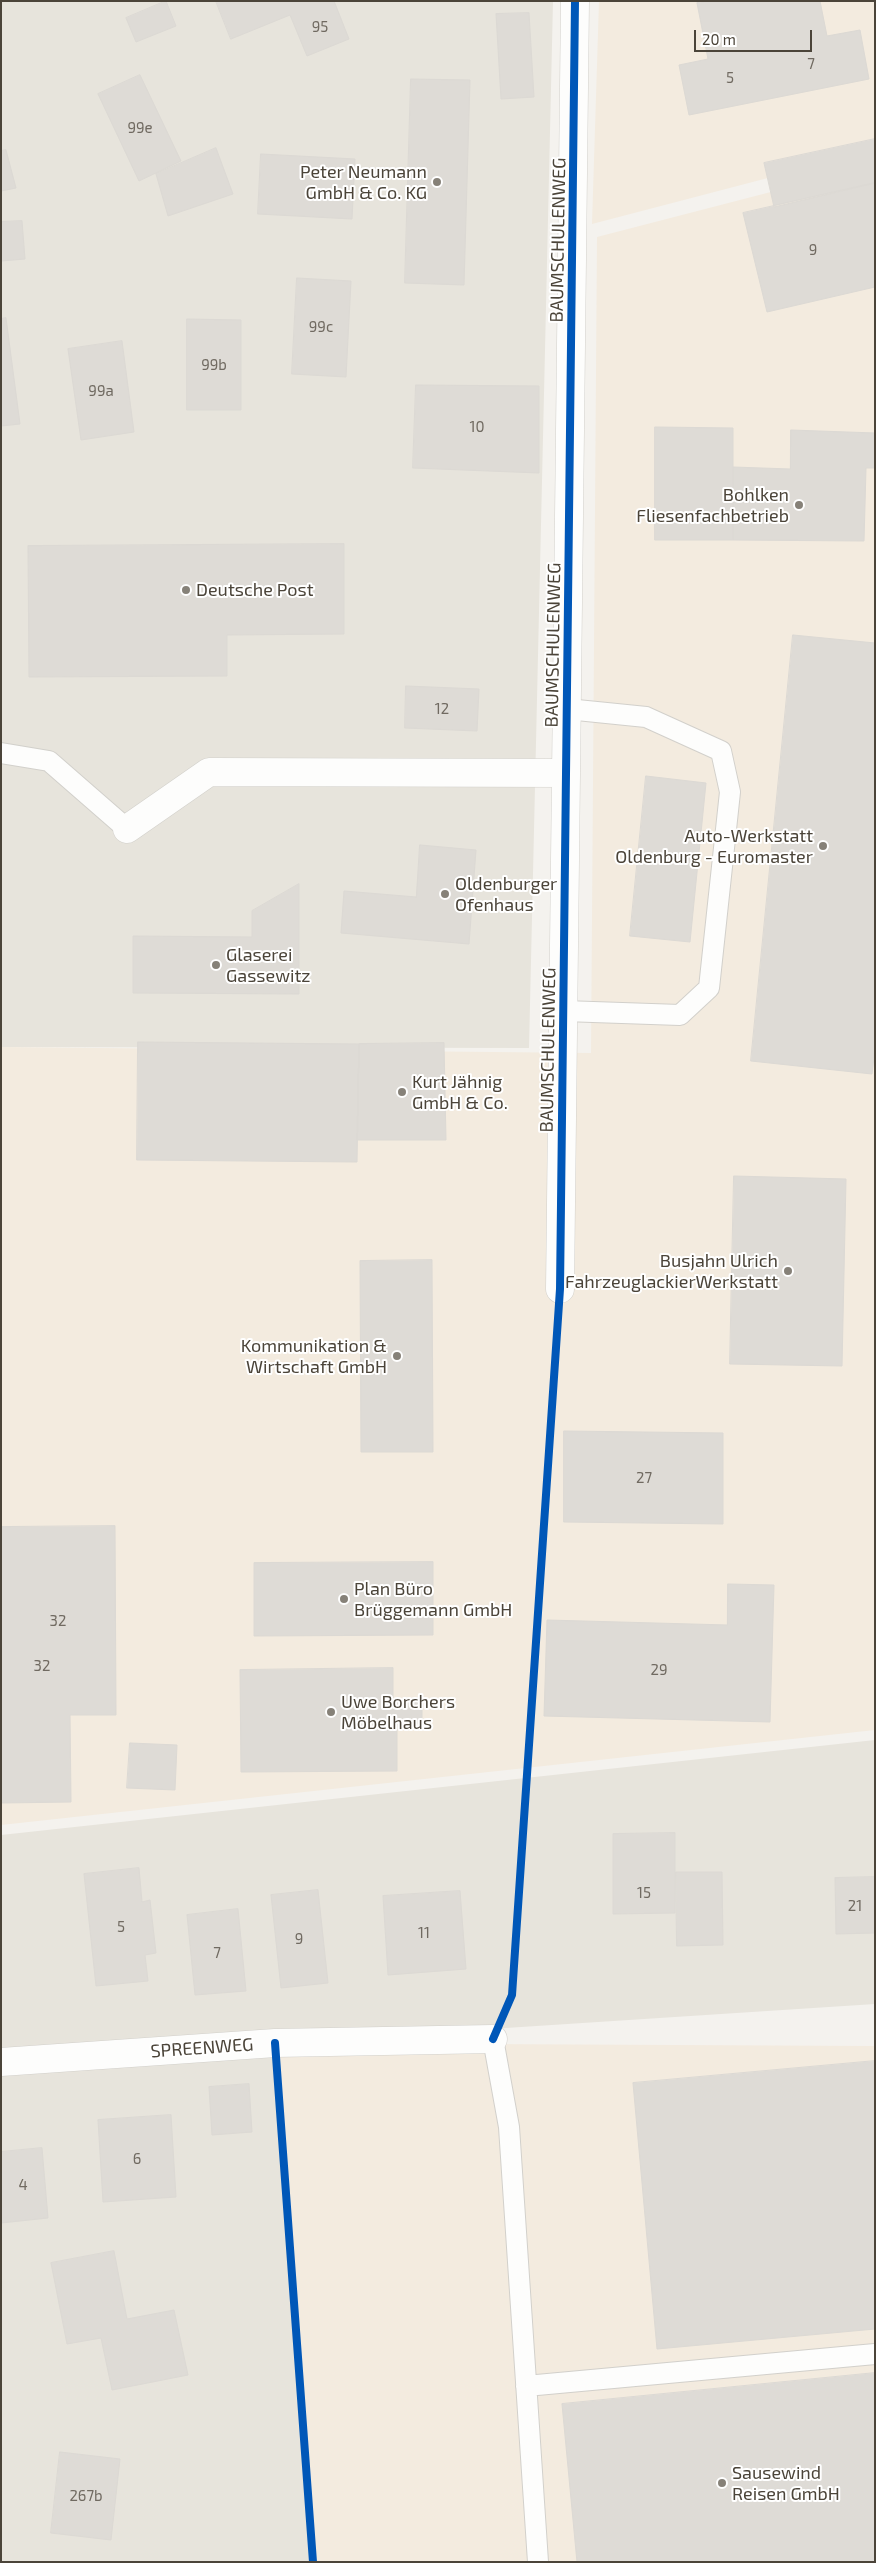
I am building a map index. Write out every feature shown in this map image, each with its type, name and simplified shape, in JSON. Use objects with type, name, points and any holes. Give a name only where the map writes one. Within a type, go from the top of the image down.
[{"type":"street","name":"BAUMSCHULENWEG","points":[[560,1289],[576,1]]},
{"type":"street","points":[[127,829],[209,772],[566,773]]},
{"type":"street","name":"SPREENWEG","points":[[1,2062],[275,2043],[493,2039]]},
{"type":"lane","points":[[564,1011],[680,1015],[709,988],[730,792],[721,751],[646,717],[567,709]]},
{"type":"lane","points":[[1,753],[48,762],[127,829]]},
{"type":"lane","points":[[493,2039],[509,2127],[538,2562]]},
{"type":"lane","points":[[526,2386],[875,2354]]},
{"type":"shaded area","points":[[1,1],[553,1],[529,1048],[1,1047]]},
{"type":"shaded area","points":[[599,1],[875,1],[875,150],[592,224]]},
{"type":"shaded area","points":[[875,165],[875,1730],[1,1825],[1,1047],[591,1053],[597,237]]},
{"type":"shaded area","points":[[875,1740],[875,2004],[275,2043],[313,2562],[1,2562],[1,1835]]},
{"type":"shaded area","points":[[275,2043],[875,2046],[875,2562],[313,2562]]},
{"type":"building","points":[[166,1],[176,26],[136,42],[126,18]]},
{"type":"building","points":[[216,1],[334,1],[349,39],[307,56],[290,15],[231,39]]},
{"type":"building","points":[[707,1],[820,1],[827,36],[860,30],[869,79],[689,115],[679,65],[708,59],[697,3]]},
{"type":"building","points":[[529,13],[534,97],[501,99],[496,14]]},
{"type":"building","points":[[140,75],[181,161],[139,181],[98,94]]},
{"type":"building","name":"Peter Neumann GmbH & Co. KG","points":[[411,79],[470,80],[464,285],[405,283]]},
{"type":"building","points":[[875,139],[875,183],[774,207],[764,163]]},
{"type":"building","points":[[216,148],[233,194],[168,216],[156,174]]},
{"type":"building","points":[[6,150],[16,188],[1,191],[1,151]]},
{"type":"building","points":[[261,154],[355,159],[352,219],[258,214]]},
{"type":"building","points":[[875,183],[875,287],[767,312],[743,213]]},
{"type":"building","points":[[22,221],[25,259],[1,261],[1,222]]},
{"type":"building","points":[[297,278],[351,281],[346,377],[292,374]]},
{"type":"building","points":[[6,318],[20,424],[1,426],[1,319]]},
{"type":"building","points":[[187,319],[241,320],[241,410],[187,410]]},
{"type":"building","points":[[122,341],[134,432],[81,440],[68,349]]},
{"type":"building","points":[[416,385],[539,386],[539,473],[413,468]]},
{"type":"building","points":[[655,427],[733,428],[733,540],[655,540]]},
{"type":"building","name":"Bohlken Fliesenfachbetrieb","points":[[791,430],[875,433],[875,468],[866,468],[864,541],[733,540],[733,467],[790,469]]},
{"type":"building","name":"Deutsche Post","points":[[344,544],[344,634],[227,635],[227,676],[29,677],[28,546]]},
{"type":"building","name":"Auto-Werkstatt Oldenburg - Euromaster","points":[[793,635],[875,643],[875,1049],[872,1074],[751,1061]]},
{"type":"building","points":[[406,686],[479,689],[477,731],[405,728]]},
{"type":"building","points":[[646,776],[706,783],[690,942],[630,936]]},
{"type":"building","name":"Oldenburger Ofenhaus","points":[[420,845],[476,850],[469,944],[341,933],[344,891],[416,897]]},
{"type":"building","name":"Glaserei Gassewitz","points":[[299,884],[299,994],[133,993],[133,936],[252,937],[252,911]]},
{"type":"building","points":[[138,1042],[359,1044],[357,1162],[137,1160]]},
{"type":"building","name":"Kurt Jähnig GmbH & Co.","points":[[444,1043],[446,1140],[357,1140],[359,1044]]},
{"type":"building","name":"Busjahn Ulrich FahrzeuglackierWerkstatt","points":[[734,1176],[846,1179],[842,1366],[730,1364]]},
{"type":"building","name":"Kommunikation & Wirtschaft GmbH","points":[[432,1260],[433,1452],[361,1452],[360,1261]]},
{"type":"building","points":[[564,1431],[723,1433],[723,1524],[564,1522]]},
{"type":"building","points":[[115,1526],[116,1715],[70,1715],[71,1802],[1,1803],[1,1527]]},
{"type":"building","name":"Plan Büro Brüggemann GmbH","points":[[433,1562],[433,1635],[254,1636],[254,1563]]},
{"type":"building","points":[[728,1584],[774,1585],[770,1722],[544,1716],[547,1620],[727,1625]]},
{"type":"building","name":"Uwe Borchers Möbelhaus","points":[[393,1668],[393,1701],[422,1701],[422,1723],[397,1724],[397,1771],[241,1772],[240,1670]]},
{"type":"building","points":[[130,1743],[177,1745],[175,1790],[127,1788]]},
{"type":"building","points":[[675,1833],[675,1913],[613,1914],[613,1834]]},
{"type":"building","points":[[139,1868],[142,1902],[150,1900],[156,1953],[145,1955],[148,1981],[96,1986],[84,1874]]},
{"type":"building","points":[[676,1872],[722,1872],[723,1945],[677,1946]]},
{"type":"building","points":[[875,1877],[875,1933],[836,1934],[835,1878]]},
{"type":"building","points":[[318,1890],[328,1983],[281,1988],[271,1895]]},
{"type":"building","points":[[460,1891],[466,1969],[388,1975],[383,1896]]},
{"type":"building","points":[[238,1909],[246,1991],[195,1995],[187,1915]]},
{"type":"building","points":[[875,2061],[875,2329],[657,2349],[633,2083]]},
{"type":"building","points":[[249,2084],[252,2132],[212,2135],[209,2087]]},
{"type":"building","points":[[171,2115],[176,2197],[103,2202],[98,2120]]},
{"type":"building","points":[[42,2148],[48,2218],[1,2223],[1,2152]]},
{"type":"building","points":[[114,2251],[127,2319],[174,2310],[188,2375],[112,2390],[101,2338],[67,2344],[51,2263]]},
{"type":"building","name":"Sausewind Reisen GmbH","points":[[875,2373],[875,2562],[577,2562],[562,2404]]},
{"type":"building","points":[[60,2452],[120,2459],[111,2540],[51,2533]]},
{"type":"cycle path","points":[[493,2039],[512,1995],[560,1289],[575,1]]},
{"type":"cycle path","points":[[275,2043],[313,2562]]},
{"type":"place","name":"Peter Neumann GmbH & Co. KG","points":[[437,182]]},
{"type":"place","name":"Bohlken Fliesenfachbetrieb","points":[[799,505]]},
{"type":"place","name":"Deutsche Post","points":[[186,590]]},
{"type":"place","name":"Auto-Werkstatt Oldenburg - Euromaster","points":[[823,846]]},
{"type":"place","name":"Oldenburger Ofenhaus","points":[[445,894]]},
{"type":"place","name":"Glaserei Gassewitz","points":[[216,965]]},
{"type":"place","name":"Kurt Jähnig GmbH & Co.","points":[[402,1092]]},
{"type":"place","name":"Busjahn Ulrich FahrzeuglackierWerkstatt","points":[[788,1271]]},
{"type":"place","name":"Kommunikation & Wirtschaft GmbH","points":[[397,1356]]},
{"type":"place","name":"Plan Büro Brüggemann GmbH","points":[[344,1599]]},
{"type":"place","name":"Uwe Borchers Möbelhaus","points":[[331,1712]]},
{"type":"place","name":"Sausewind Reisen GmbH","points":[[722,2483]]}]
